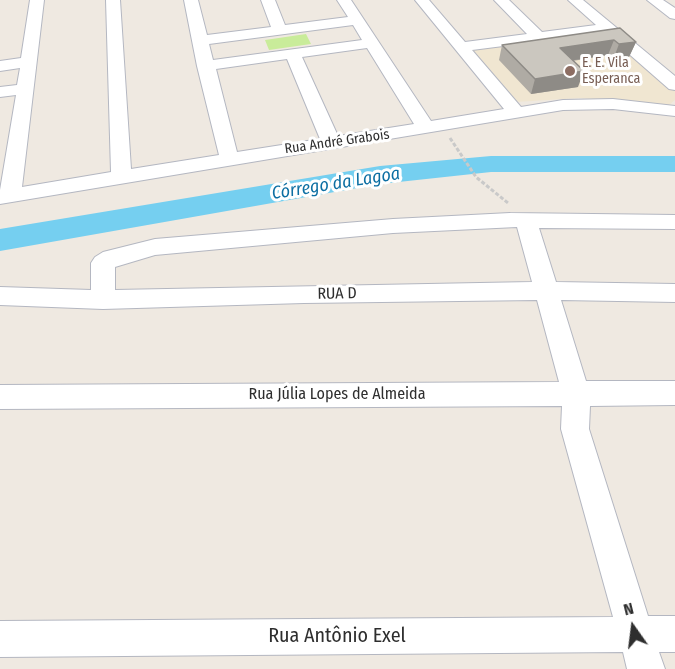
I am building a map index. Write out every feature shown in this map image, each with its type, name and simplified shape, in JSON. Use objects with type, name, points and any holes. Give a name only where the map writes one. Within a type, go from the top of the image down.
[{"type":"street","points":[[5,196],[37,0]]},
{"type":"street","points":[[113,0],[121,176]]},
{"type":"street","points":[[191,0],[205,66],[229,158]]},
{"type":"street","points":[[268,0],[280,30]]},
{"type":"street","points":[[344,0],[427,129]]},
{"type":"street","points":[[422,0],[516,112]]},
{"type":"street","points":[[501,0],[538,36]]},
{"type":"street","points":[[575,0],[675,85]]},
{"type":"street","points":[[654,0],[675,15]]},
{"type":"street","points":[[200,41],[356,20]]},
{"type":"street","points":[[461,47],[608,28]]},
{"type":"street","points":[[205,66],[372,43]]},
{"type":"street","points":[[293,54],[331,142]]},
{"type":"street","points":[[0,66],[28,62]]},
{"type":"street","points":[[0,92],[24,89]]},
{"type":"street","name":"Rua André Grabois","points":[[5,196],[563,105],[613,104],[675,111]]},
{"type":"street","points":[[526,220],[549,291],[576,393],[575,429],[646,669]]},
{"type":"street","points":[[103,300],[104,263],[111,258],[155,247],[393,226],[526,220],[675,222]]},
{"type":"street","name":"RUA D","points":[[0,296],[103,300],[304,294],[549,291],[675,293]]},
{"type":"street","name":"Rua Júlia Lopes de Almeida","points":[[0,397],[675,393]]},
{"type":"street","name":"Rua Antônio Exel","points":[[0,639],[675,634]]},
{"type":"path","points":[[459,152],[476,177],[526,220]]},
{"type":"shaded area","name":"E. E. Vila Esperanca","points":[[604,32],[675,91],[675,100],[669,105],[580,98],[516,102],[472,50]]},
{"type":"green space","points":[[306,34],[311,44],[269,50],[265,40]]},
{"type":"building","points":[[620,28],[636,42],[619,44],[614,40],[560,48],[584,71],[535,79],[502,45]]},
{"type":"waterway","name":"Córrego da Lagoa","points":[[0,240],[380,175],[491,164],[675,164]]},
{"type":"place","name":"E. E. Vila Esperanca","points":[[570,71]]}]
